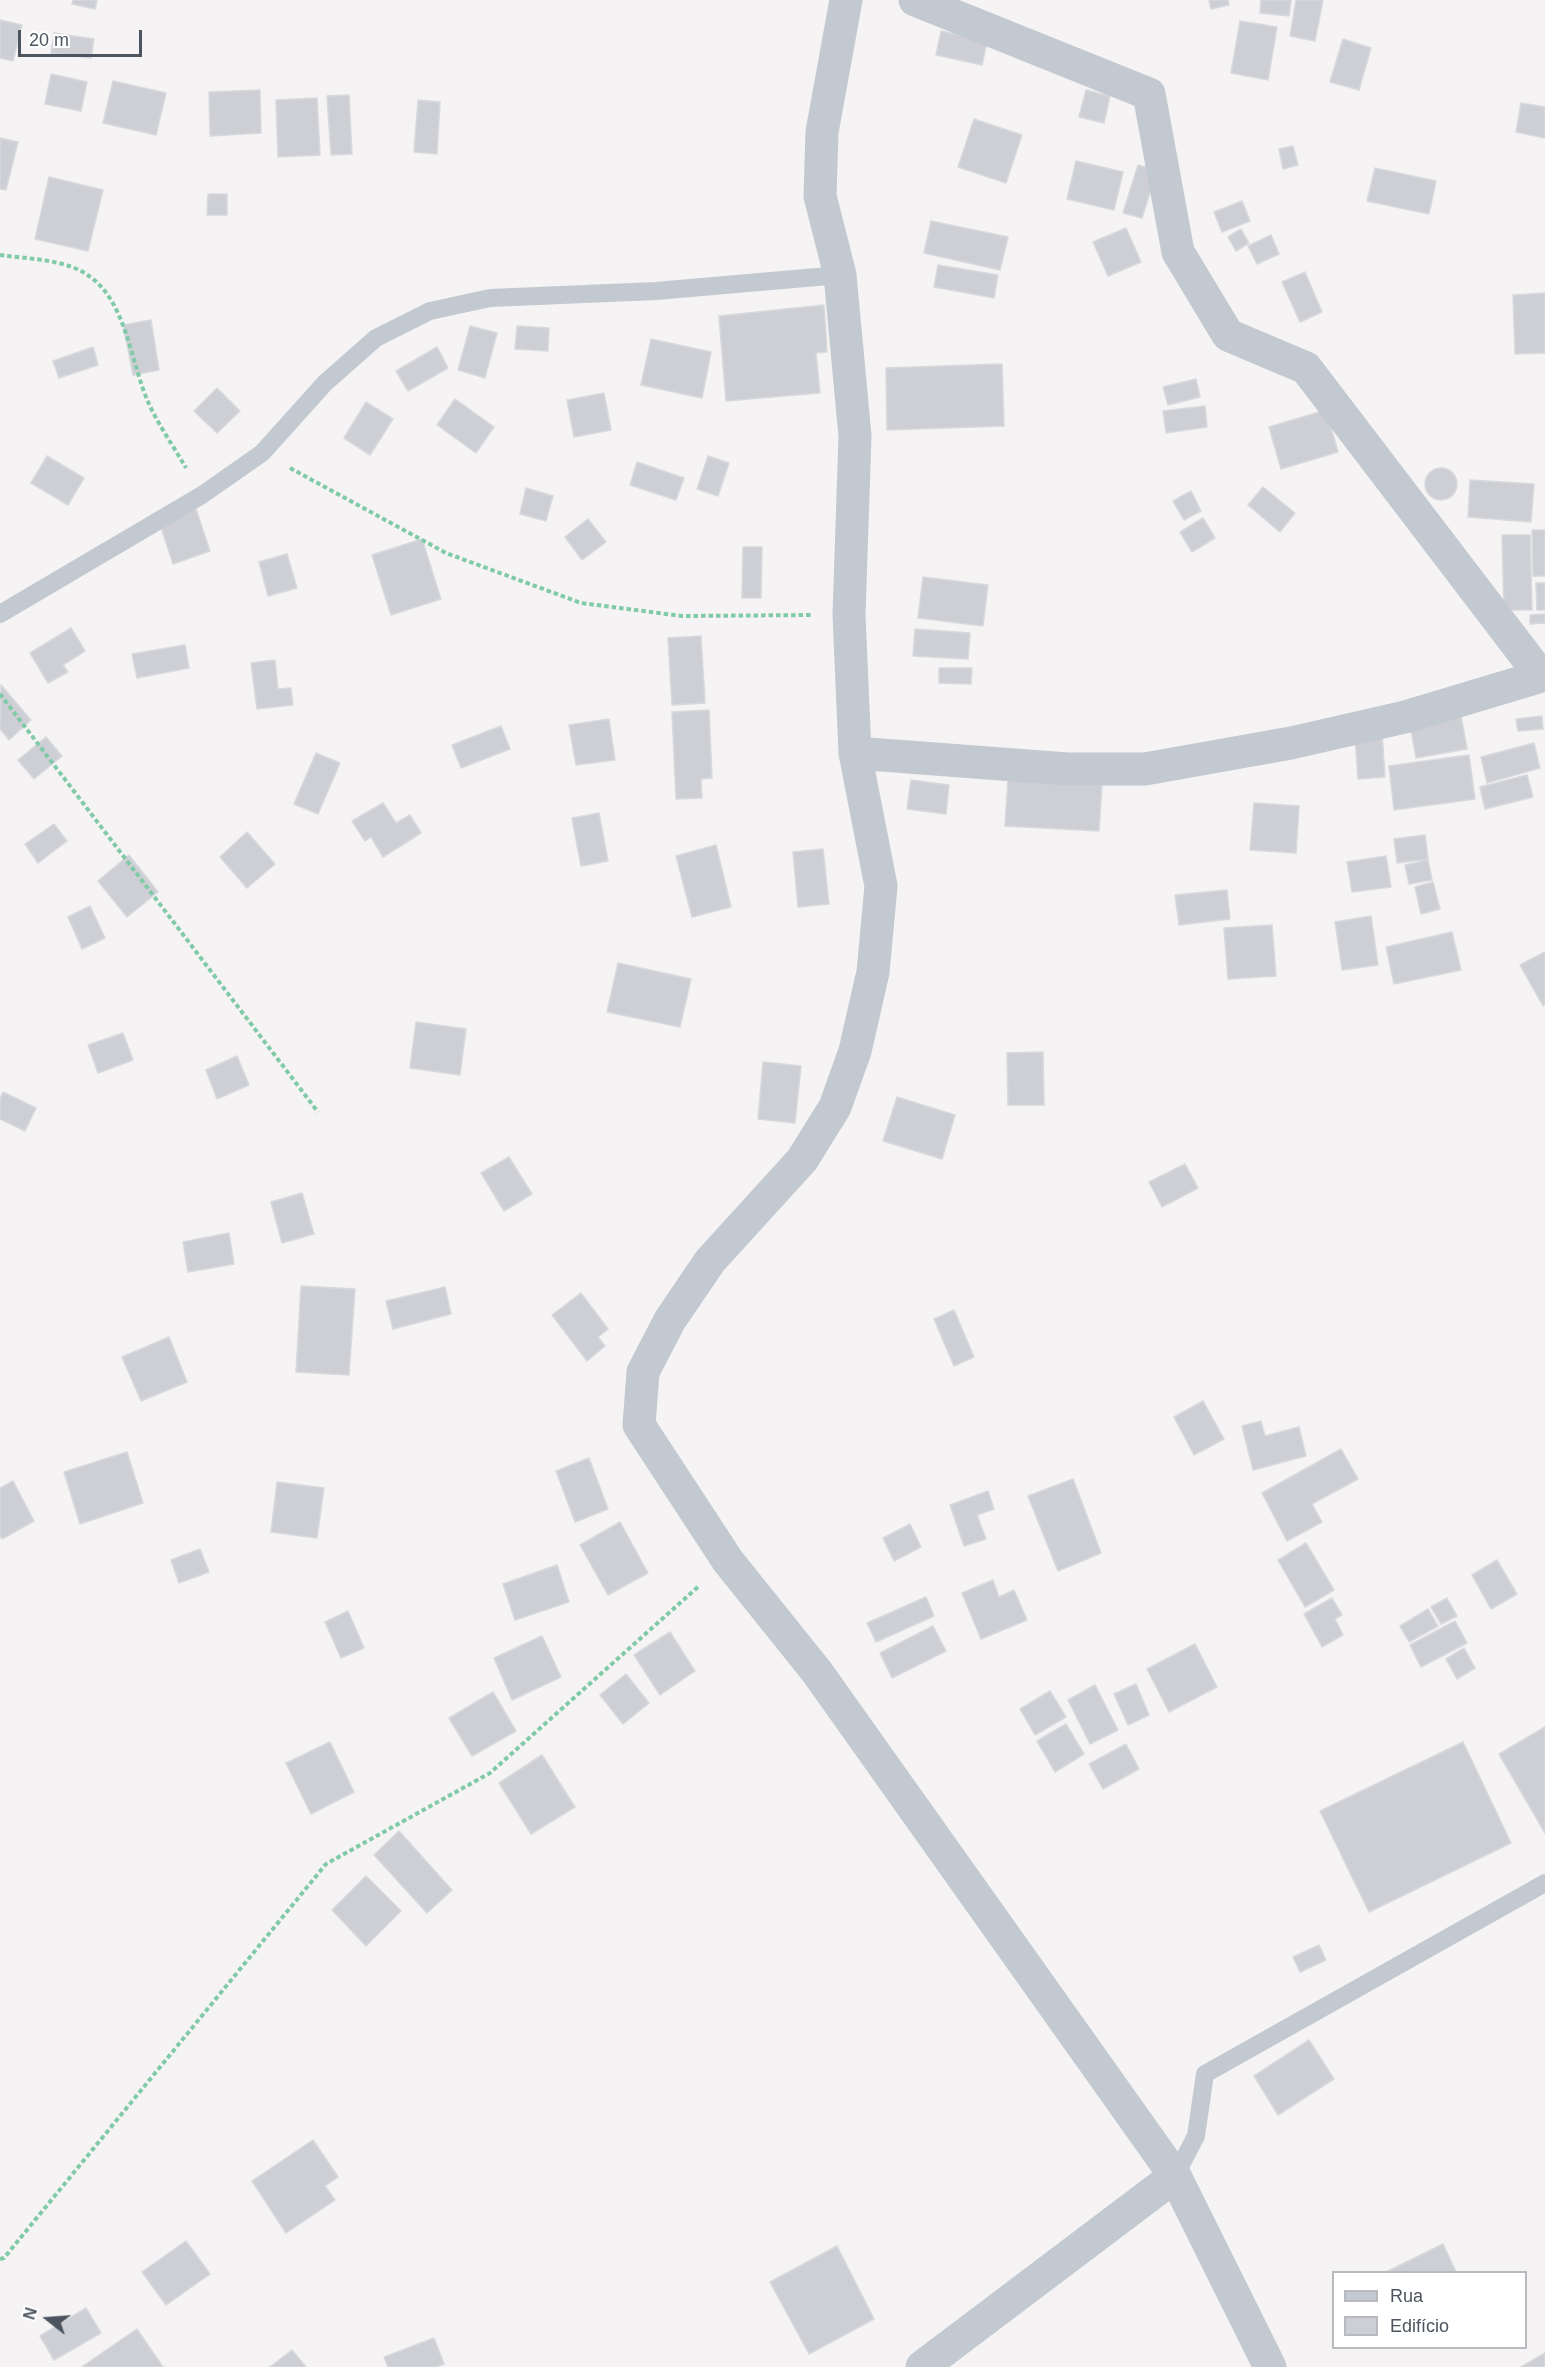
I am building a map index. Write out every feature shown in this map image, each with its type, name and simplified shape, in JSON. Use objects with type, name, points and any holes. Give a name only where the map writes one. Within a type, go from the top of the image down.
[{"type":"street","points":[[846,0],[822,132],[820,196],[840,275],[855,436],[849,615],[855,753],[880,886],[873,972],[855,1051],[835,1107],[802,1160],[710,1261],[670,1320],[643,1372],[639,1425],[728,1561],[817,1672],[1175,2176],[1270,2367]]},
{"type":"street","points":[[855,753],[1068,769],[1145,769],[1290,743],[1405,717],[1543,675],[1306,368],[1228,335],[1178,252],[1149,94],[915,0]]},
{"type":"street","points":[[922,2367],[1175,2176]]},
{"type":"lane","points":[[0,614],[202,495],[262,453],[325,383],[376,338],[430,311],[490,298],[656,291],[840,275]]},
{"type":"lane","points":[[1175,2176],[1196,2136],[1204,2074],[1545,1883]]},
{"type":"path","points":[[0,255],[73,267],[91,276],[107,294],[127,335],[149,404],[202,495]]},
{"type":"path","points":[[262,453],[447,553],[581,603],[682,616],[849,615]]},
{"type":"path","points":[[0,694],[318,1112]]},
{"type":"path","points":[[0,2259],[4,2258],[326,1864],[490,1773],[728,1561]]},
{"type":"building","points":[[73,0],[97,0],[95,9],[72,4]]},
{"type":"building","points":[[1209,0],[1228,0],[1229,5],[1211,9]]},
{"type":"building","points":[[1261,0],[1291,0],[1289,16],[1260,13]]},
{"type":"building","points":[[1296,0],[1323,0],[1315,41],[1290,36]]},
{"type":"building","points":[[0,20],[22,25],[13,61],[0,58]]},
{"type":"building","points":[[1240,21],[1277,27],[1268,80],[1231,73]]},
{"type":"building","points":[[941,31],[987,41],[982,65],[936,55]]},
{"type":"building","points":[[54,33],[94,39],[91,58],[51,53]]},
{"type":"building","points":[[1343,39],[1371,48],[1359,90],[1330,82]]},
{"type":"building","points":[[51,74],[87,82],[81,111],[45,104]]},
{"type":"building","points":[[113,81],[166,93],[156,135],[103,123]]},
{"type":"building","points":[[260,90],[261,133],[210,136],[209,92]]},
{"type":"building","points":[[1086,90],[1110,96],[1104,123],[1079,117]]},
{"type":"building","points":[[349,95],[352,154],[331,155],[327,96]]},
{"type":"building","points":[[317,98],[320,155],[278,157],[276,100]]},
{"type":"building","points":[[418,100],[440,102],[437,154],[414,152]]},
{"type":"building","points":[[1521,103],[1545,107],[1545,138],[1516,132]]},
{"type":"building","points":[[974,119],[1022,135],[1006,183],[958,167]]},
{"type":"building","points":[[0,138],[18,142],[6,190],[0,189]]},
{"type":"building","points":[[1293,146],[1298,165],[1283,169],[1279,149]]},
{"type":"building","points":[[1076,161],[1123,172],[1114,210],[1067,199]]},
{"type":"building","points":[[1138,165],[1157,170],[1142,218],[1123,213]]},
{"type":"building","points":[[1375,168],[1436,181],[1429,214],[1367,201]]},
{"type":"building","points":[[49,177],[103,190],[88,251],[35,239]]},
{"type":"building","points":[[208,194],[227,194],[227,215],[207,215]]},
{"type":"building","points":[[1242,201],[1250,221],[1222,232],[1214,212]]},
{"type":"building","points":[[931,221],[1008,237],[1000,270],[924,253]]},
{"type":"building","points":[[1126,228],[1141,262],[1108,276],[1093,242]]},
{"type":"building","points":[[1241,229],[1249,243],[1236,251],[1228,237]]},
{"type":"building","points":[[1271,235],[1279,254],[1257,264],[1248,246]]},
{"type":"building","points":[[938,265],[998,275],[994,298],[934,287]]},
{"type":"building","points":[[1305,272],[1322,312],[1300,322],[1282,282]]},
{"type":"building","points":[[1545,293],[1545,353],[1515,354],[1513,295]]},
{"type":"building","points":[[824,305],[827,352],[816,353],[820,393],[726,401],[719,316]]},
{"type":"building","points":[[151,320],[159,370],[133,375],[123,325]]},
{"type":"building","points":[[470,326],[497,333],[485,378],[458,370]]},
{"type":"building","points":[[517,326],[549,328],[548,351],[515,349]]},
{"type":"building","points":[[651,339],[711,352],[702,398],[641,385]]},
{"type":"building","points":[[93,347],[98,365],[59,378],[53,361]]},
{"type":"building","points":[[437,347],[448,368],[408,391],[396,371]]},
{"type":"building","points":[[1002,364],[1004,426],[887,430],[886,368]]},
{"type":"building","points":[[1196,379],[1200,397],[1168,405],[1163,387]]},
{"type":"building","points":[[217,388],[240,411],[217,433],[194,411]]},
{"type":"building","points":[[604,393],[611,430],[574,437],[567,400]]},
{"type":"building","points":[[455,399],[494,427],[476,453],[437,425]]},
{"type":"building","points":[[366,402],[393,419],[370,455],[344,438]]},
{"type":"building","points":[[1205,406],[1207,427],[1166,433],[1163,411]]},
{"type":"building","points":[[1326,410],[1338,452],[1281,469],[1269,427]]},
{"type":"building","points":[[47,456],[84,478],[68,505],[31,483]]},
{"type":"building","points":[[708,456],[729,463],[718,496],[697,489]]},
{"type":"building","points":[[637,462],[684,478],[676,500],[630,485]]},
{"type":"building","points":[[1441,468],[1452,473],[1457,484],[1452,495],[1441,500],[1430,495],[1425,484],[1430,473]]},
{"type":"building","points":[[1470,480],[1534,484],[1531,522],[1468,517]]},
{"type":"building","points":[[1263,487],[1295,513],[1280,532],[1248,505]]},
{"type":"building","points":[[526,488],[553,496],[546,521],[520,514]]},
{"type":"building","points":[[1191,491],[1201,511],[1184,520],[1173,501]]},
{"type":"building","points":[[196,509],[210,551],[173,564],[159,521]]},
{"type":"building","points":[[1203,518],[1215,538],[1192,552],[1180,532]]},
{"type":"building","points":[[588,519],[606,542],[582,560],[565,537]]},
{"type":"building","points":[[1532,530],[1545,530],[1545,576],[1533,576]]},
{"type":"building","points":[[1502,535],[1530,535],[1532,610],[1504,610]]},
{"type":"building","points":[[422,539],[441,599],[391,615],[372,555]]},
{"type":"building","points":[[743,547],[762,547],[761,598],[742,598]]},
{"type":"building","points":[[287,554],[297,588],[268,596],[259,562]]},
{"type":"building","points":[[923,577],[988,585],[983,626],[918,618]]},
{"type":"building","points":[[1536,583],[1545,583],[1545,610],[1537,610]]},
{"type":"building","points":[[1545,614],[1545,623],[1530,624],[1530,615]]},
{"type":"building","points":[[71,628],[85,651],[63,665],[68,672],[48,683],[30,653]]},
{"type":"building","points":[[915,629],[970,633],[968,659],[913,656]]},
{"type":"building","points":[[701,636],[705,703],[672,705],[668,638]]},
{"type":"building","points":[[185,645],[189,668],[137,678],[132,654]]},
{"type":"building","points":[[275,660],[278,689],[291,688],[293,705],[257,709],[251,663]]},
{"type":"building","points":[[939,668],[972,668],[971,684],[939,683]]},
{"type":"building","points":[[1,685],[31,720],[9,740],[0,729]]},
{"type":"building","points":[[709,710],[712,778],[701,779],[702,798],[676,799],[672,712]]},
{"type":"building","points":[[1461,715],[1467,749],[1416,758],[1410,724]]},
{"type":"building","points":[[1542,716],[1543,729],[1518,731],[1516,719]]},
{"type":"building","points":[[609,719],[615,760],[576,765],[569,725]]},
{"type":"building","points":[[501,726],[510,749],[461,768],[452,745]]},
{"type":"building","points":[[1382,733],[1385,777],[1358,779],[1355,735]]},
{"type":"building","points":[[46,737],[62,756],[34,779],[18,760]]},
{"type":"building","points":[[1534,743],[1540,768],[1487,783],[1481,757]]},
{"type":"building","points":[[316,753],[340,763],[318,814],[294,804]]},
{"type":"building","points":[[1469,755],[1475,799],[1394,810],[1389,766]]},
{"type":"building","points":[[1527,775],[1533,797],[1485,809],[1480,787]]},
{"type":"building","points":[[911,780],[949,785],[946,814],[907,809]]},
{"type":"building","points":[[1008,780],[1102,785],[1099,831],[1005,826]]},
{"type":"building","points":[[383,803],[396,823],[410,815],[421,833],[383,857],[371,837],[365,841],[352,821]]},
{"type":"building","points":[[1254,803],[1299,806],[1296,853],[1250,850]]},
{"type":"building","points":[[599,813],[608,861],[581,866],[572,818]]},
{"type":"building","points":[[54,824],[67,841],[38,863],[25,844]]},
{"type":"building","points":[[247,832],[275,864],[247,888],[220,857]]},
{"type":"building","points":[[1425,835],[1428,859],[1397,863],[1394,839]]},
{"type":"building","points":[[716,845],[731,907],[692,917],[676,856]]},
{"type":"building","points":[[823,849],[829,904],[798,907],[793,852]]},
{"type":"building","points":[[129,855],[158,892],[127,917],[98,881]]},
{"type":"building","points":[[1386,856],[1391,887],[1352,892],[1347,862]]},
{"type":"building","points":[[1428,860],[1432,880],[1409,884],[1405,865]]},
{"type":"building","points":[[1433,882],[1440,909],[1421,914],[1415,887]]},
{"type":"building","points":[[1227,890],[1230,919],[1179,925],[1175,895]]},
{"type":"building","points":[[90,906],[105,938],[82,949],[68,917]]},
{"type":"building","points":[[1371,916],[1378,965],[1342,970],[1335,922]]},
{"type":"building","points":[[1272,925],[1276,976],[1228,979],[1224,928]]},
{"type":"building","points":[[1452,932],[1461,970],[1394,984],[1386,947]]},
{"type":"building","points":[[1545,952],[1545,1004],[1543,1006],[1520,965]]},
{"type":"building","points":[[618,963],[691,979],[680,1027],[607,1012]]},
{"type":"building","points":[[416,1022],[466,1029],[460,1075],[410,1068]]},
{"type":"building","points":[[123,1033],[133,1060],[98,1073],[88,1045]]},
{"type":"building","points":[[1043,1052],[1044,1105],[1008,1105],[1007,1053]]},
{"type":"building","points":[[237,1056],[249,1085],[217,1099],[206,1070]]},
{"type":"building","points":[[763,1062],[801,1066],[795,1123],[758,1119]]},
{"type":"building","points":[[3,1092],[36,1108],[25,1131],[0,1119],[0,1099]]},
{"type":"building","points":[[897,1097],[955,1115],[942,1159],[883,1141]]},
{"type":"building","points":[[509,1157],[532,1194],[504,1211],[481,1173]]},
{"type":"building","points":[[1185,1164],[1198,1188],[1162,1207],[1149,1182]]},
{"type":"building","points":[[302,1193],[314,1234],[282,1243],[271,1202]]},
{"type":"building","points":[[229,1233],[234,1264],[188,1272],[183,1242]]},
{"type":"building","points":[[301,1286],[355,1289],[349,1375],[296,1372]]},
{"type":"building","points":[[445,1287],[451,1314],[393,1329],[386,1301]]},
{"type":"building","points":[[581,1293],[608,1329],[598,1337],[605,1346],[587,1361],[552,1315]]},
{"type":"building","points":[[954,1310],[974,1357],[954,1366],[934,1319]]},
{"type":"building","points":[[169,1337],[187,1382],[141,1401],[122,1357]]},
{"type":"building","points":[[1203,1401],[1224,1439],[1194,1455],[1174,1417]]},
{"type":"building","points":[[1261,1421],[1265,1436],[1299,1427],[1306,1456],[1253,1470],[1242,1426]]},
{"type":"building","points":[[1341,1449],[1358,1479],[1312,1504],[1322,1522],[1287,1541],[1262,1493]]},
{"type":"building","points":[[127,1452],[143,1503],[80,1524],[64,1472]]},
{"type":"building","points":[[589,1458],[608,1509],[575,1522],[556,1471]]},
{"type":"building","points":[[1073,1479],[1101,1553],[1058,1571],[1028,1496]]},
{"type":"building","points":[[13,1481],[34,1521],[2,1539],[0,1535],[0,1488]]},
{"type":"building","points":[[277,1482],[324,1488],[317,1538],[271,1532]]},
{"type":"building","points":[[988,1491],[994,1509],[977,1515],[986,1539],[964,1546],[950,1505]]},
{"type":"building","points":[[620,1522],[648,1573],[608,1595],[580,1545]]},
{"type":"building","points":[[910,1524],[921,1547],[894,1561],[883,1538]]},
{"type":"building","points":[[1306,1543],[1334,1590],[1305,1607],[1278,1560]]},
{"type":"building","points":[[200,1549],[209,1572],[179,1583],[171,1560]]},
{"type":"building","points":[[1497,1560],[1517,1594],[1491,1609],[1472,1575]]},
{"type":"building","points":[[557,1565],[569,1602],[515,1620],[503,1584]]},
{"type":"building","points":[[993,1580],[999,1597],[1014,1590],[1027,1620],[981,1639],[962,1593]]},
{"type":"building","points":[[926,1597],[934,1616],[876,1642],[867,1623]]},
{"type":"building","points":[[1332,1598],[1342,1615],[1335,1619],[1343,1635],[1322,1647],[1304,1614]]},
{"type":"building","points":[[1447,1598],[1457,1616],[1441,1624],[1431,1607]]},
{"type":"building","points":[[1428,1609],[1438,1626],[1409,1642],[1400,1626]]},
{"type":"building","points":[[348,1611],[364,1648],[341,1658],[325,1622]]},
{"type":"building","points":[[1455,1621],[1467,1643],[1421,1667],[1410,1645]]},
{"type":"building","points":[[933,1626],[946,1651],[892,1678],[880,1653]]},
{"type":"building","points":[[670,1632],[695,1671],[660,1695],[634,1655]]},
{"type":"building","points":[[542,1636],[561,1677],[512,1700],[494,1658]]},
{"type":"building","points":[[1195,1644],[1217,1687],[1169,1712],[1147,1669]]},
{"type":"building","points":[[1464,1648],[1475,1668],[1457,1679],[1446,1659]]},
{"type":"building","points":[[626,1674],[649,1703],[623,1724],[600,1695]]},
{"type":"building","points":[[1136,1684],[1149,1715],[1128,1725],[1114,1694]]},
{"type":"building","points":[[1095,1685],[1118,1730],[1090,1744],[1068,1700]]},
{"type":"building","points":[[1050,1691],[1066,1717],[1035,1735],[1020,1709]]},
{"type":"building","points":[[493,1692],[516,1731],[472,1756],[449,1718]]},
{"type":"building","points":[[1066,1724],[1084,1754],[1055,1772],[1037,1741]]},
{"type":"building","points":[[1545,1727],[1545,1833],[1499,1754]]},
{"type":"building","points":[[330,1742],[354,1792],[311,1814],[286,1763]]},
{"type":"building","points":[[1463,1742],[1511,1843],[1369,1912],[1320,1811]]},
{"type":"building","points":[[1126,1744],[1139,1769],[1103,1789],[1089,1764]]},
{"type":"building","points":[[542,1755],[575,1807],[531,1834],[499,1783]]},
{"type":"building","points":[[399,1831],[452,1890],[427,1913],[374,1855]]},
{"type":"building","points":[[366,1876],[401,1911],[366,1946],[332,1910]]},
{"type":"building","points":[[1319,1945],[1326,1960],[1300,1972],[1293,1957]]},
{"type":"building","points":[[1309,2040],[1334,2079],[1278,2115],[1254,2076]]},
{"type":"building","points":[[313,2140],[338,2177],[325,2186],[335,2200],[286,2233],[252,2181]]},
{"type":"building","points":[[186,2241],[210,2274],[166,2305],[142,2272]]},
{"type":"building","points":[[1443,2244],[1456,2271],[1388,2271]]},
{"type":"building","points":[[837,2246],[874,2319],[809,2354],[770,2282]]},
{"type":"building","points":[[86,2308],[101,2333],[54,2360],[40,2336]]},
{"type":"building","points":[[137,2329],[163,2367],[83,2367],[83,2366]]},
{"type":"building","points":[[434,2338],[444,2364],[436,2367],[388,2367],[384,2357]]},
{"type":"building","points":[[292,2350],[306,2367],[270,2367]]},
{"type":"building","points":[[1545,2353],[1545,2367],[1521,2367]]}]
